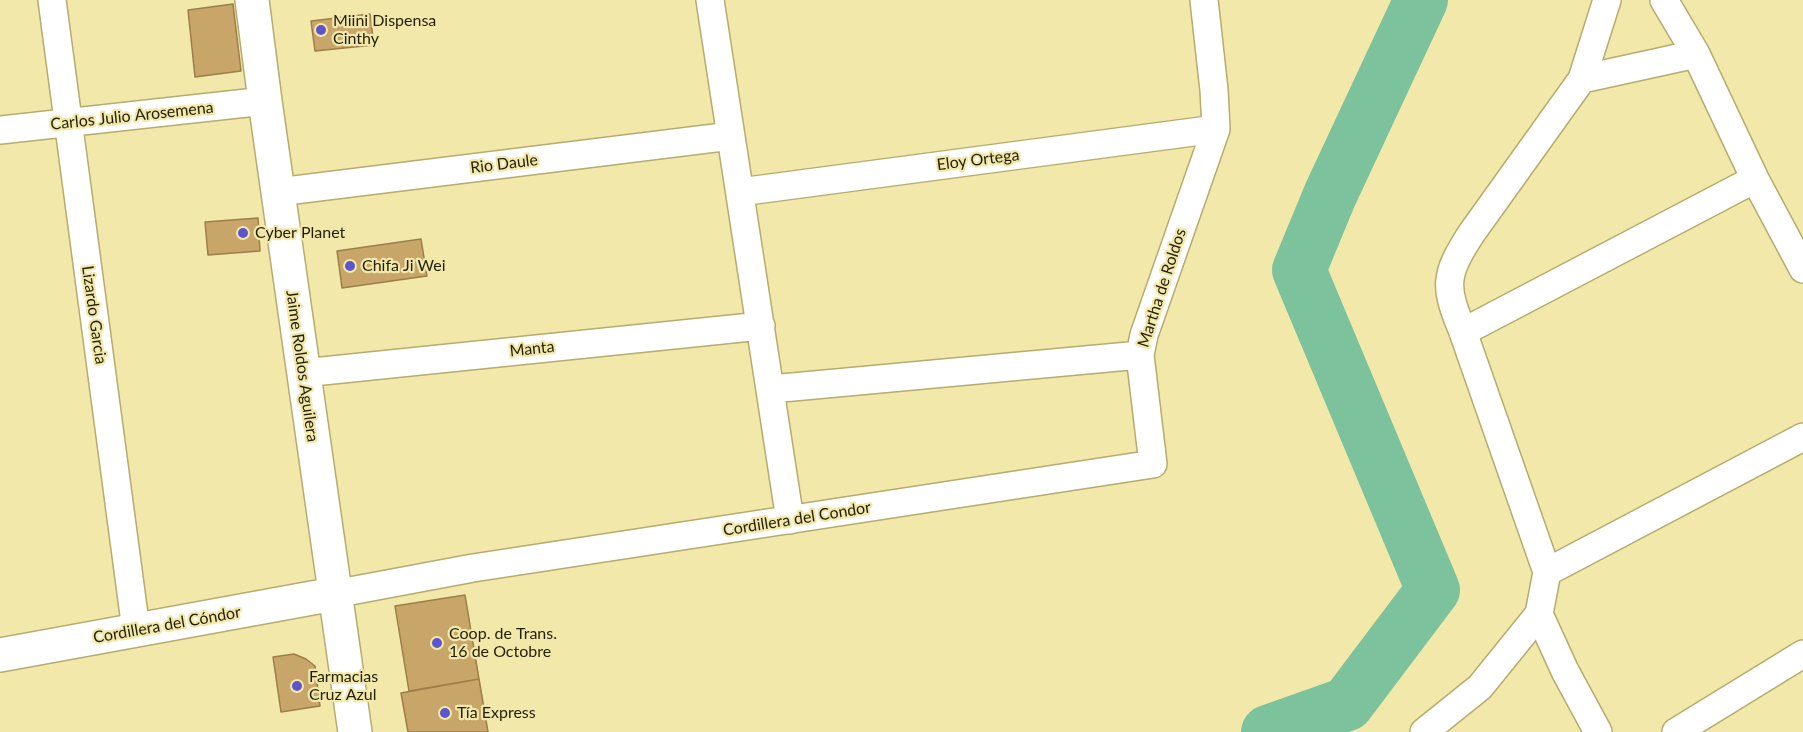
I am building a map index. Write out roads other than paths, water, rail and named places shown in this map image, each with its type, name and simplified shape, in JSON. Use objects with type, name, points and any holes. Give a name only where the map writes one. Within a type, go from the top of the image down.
[{"type":"street","name":"Lizardo Garcia","points":[[52,0],[136,630]]},
{"type":"street","name":"Jaime Roldos Aguilera","points":[[252,0],[355,732]]},
{"type":"street","points":[[710,0],[790,520]]},
{"type":"street","name":"Martha de Roldos","points":[[771,389],[1140,355],[1144,335],[1216,129],[1204,0]]},
{"type":"street","points":[[1424,732],[1480,687],[1539,614],[1547,572],[1452,304],[1448,279],[1455,259],[1471,234],[1582,79],[1607,0]]},
{"type":"street","points":[[1664,0],[1696,54],[1755,179],[1803,269]]},
{"type":"street","points":[[1582,79],[1696,54]]},
{"type":"street","name":"Carlos Julio Arosemena","points":[[0,130],[265,101]]},
{"type":"street","name":"Eloy Ortega","points":[[740,192],[1216,129]]},
{"type":"street","name":"Rio Daule","points":[[278,192],[731,136]]},
{"type":"street","points":[[1463,332],[1755,179]]},
{"type":"street","name":"Manta","points":[[303,373],[761,326]]},
{"type":"street","name":"Cordillera del Condor","points":[[334,594],[473,568],[1153,464],[1140,355]]},
{"type":"street","points":[[1547,572],[1803,437]]},
{"type":"street","name":"Cordillera del Cóndor","points":[[0,655],[334,594]]},
{"type":"street","points":[[1539,614],[1598,732]]},
{"type":"street","points":[[1676,732],[1803,654]]},
{"type":"waterway","points":[[1268,732],[1347,704],[1433,590],[1299,270],[1330,195],[1421,0]]},
{"type":"place","name":"Miini Dispensa Cinthy","points":[[321,30]]},
{"type":"place","name":"Cyber Planet","points":[[243,233]]},
{"type":"place","name":"Chifa Ji Wei","points":[[350,266]]},
{"type":"place","name":"Coop. de Trans. 16 de Octobre","points":[[437,643]]},
{"type":"place","name":"Farmacias Cruz Azul","points":[[297,686]]},
{"type":"place","name":"Tía Express","points":[[445,713]]}]
